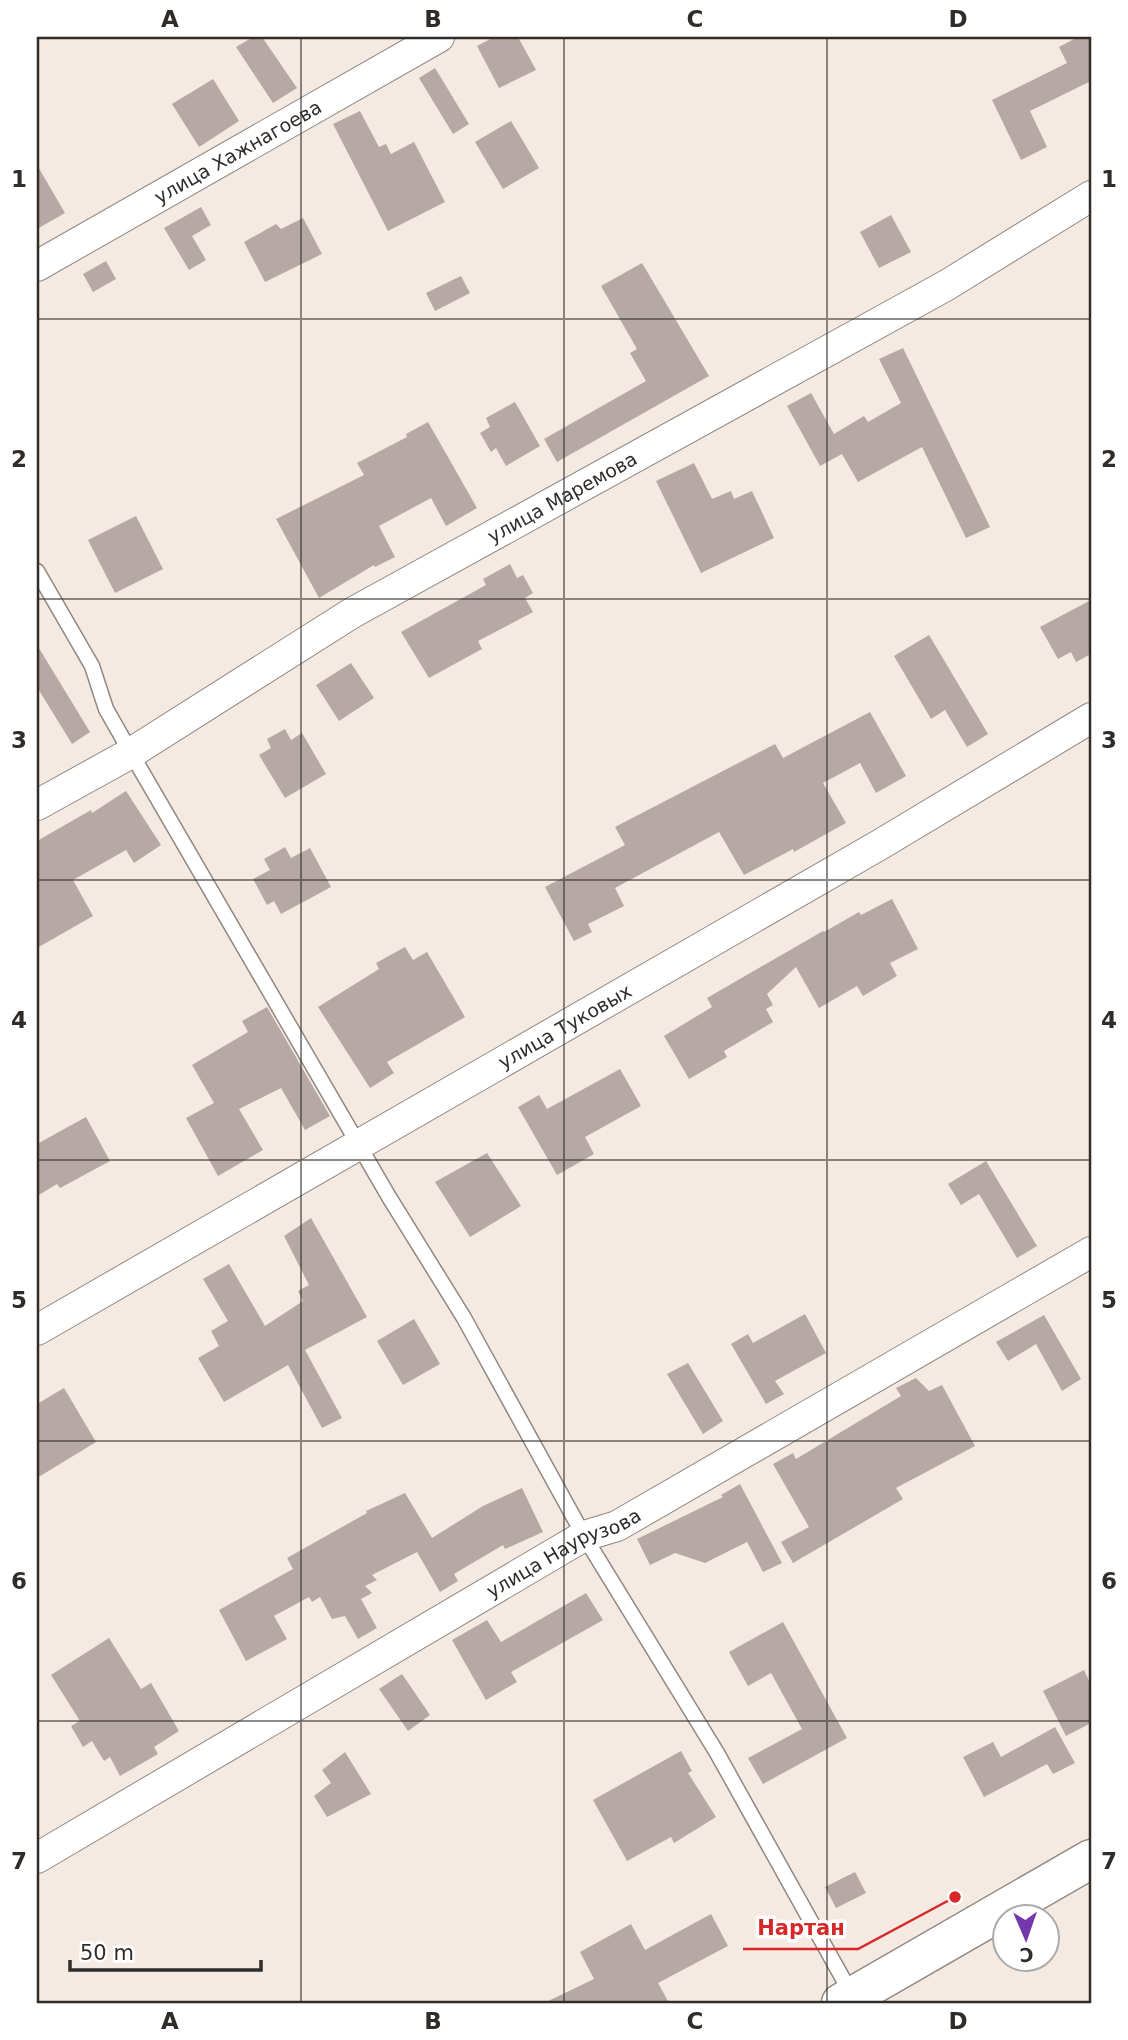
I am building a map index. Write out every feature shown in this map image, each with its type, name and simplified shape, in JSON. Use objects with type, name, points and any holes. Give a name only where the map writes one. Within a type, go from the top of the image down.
[{"type":"main road","points":[[847,2000],[1091,1859]]},
{"type":"street","name":"улица Хажнагоева","points":[[37,266],[439,37]]},
{"type":"street","name":"улица Маремова","points":[[37,805],[131,753],[352,614],[947,285],[1091,196]]},
{"type":"street","name":"улица Туковых","points":[[37,1330],[881,844],[1091,718]]},
{"type":"street","name":"улица Наурузова","points":[[37,1858],[584,1536],[617,1526],[1091,1252]]},
{"type":"lane","points":[[37,571],[92,667],[106,709],[131,753],[358,1144],[464,1318],[584,1536],[717,1753],[847,2000]]},
{"type":"building","points":[[253,37],[262,37],[297,88],[273,103],[236,47]]},
{"type":"building","points":[[494,37],[518,37],[536,70],[499,88],[477,46]]},
{"type":"building","points":[[1078,37],[1091,37],[1091,81],[1030,111],[1047,147],[1021,160],[992,100],[1067,63],[1059,47]]},
{"type":"building","points":[[435,68],[469,124],[453,134],[419,78]]},
{"type":"building","points":[[213,79],[239,121],[199,147],[172,104]]},
{"type":"building","points":[[360,111],[379,147],[386,144],[391,154],[414,142],[445,202],[388,231],[333,124]]},
{"type":"building","points":[[511,121],[539,168],[503,189],[475,142]]},
{"type":"building","points":[[37,165],[65,213],[37,229]]},
{"type":"building","points":[[201,207],[211,225],[192,236],[206,260],[189,270],[164,228]]},
{"type":"building","points":[[891,215],[911,252],[879,268],[860,232]]},
{"type":"building","points":[[303,218],[322,254],[265,282],[244,242],[276,224],[281,229]]},
{"type":"building","points":[[106,261],[116,279],[93,292],[83,274]]},
{"type":"building","points":[[642,263],[709,376],[557,462],[544,439],[646,381],[630,353],[637,349],[601,286]]},
{"type":"building","points":[[461,276],[470,293],[435,311],[426,293]]},
{"type":"building","points":[[903,348],[990,527],[966,538],[922,447],[858,482],[842,454],[820,466],[787,406],[811,393],[834,434],[864,416],[868,422],[901,403],[879,359]]},
{"type":"building","points":[[515,402],[540,446],[506,466],[496,448],[491,452],[480,433],[490,427],[486,418]]},
{"type":"building","points":[[428,422],[477,508],[446,526],[431,498],[379,526],[395,557],[375,567],[374,565],[319,598],[276,519],[364,475],[357,463],[407,437],[406,434]]},
{"type":"building","points":[[694,463],[712,499],[731,491],[734,499],[752,491],[774,538],[701,573],[656,481]]},
{"type":"building","points":[[136,516],[163,569],[115,593],[88,540]]},
{"type":"building","points":[[510,564],[517,578],[523,575],[533,593],[525,598],[533,612],[478,641],[482,649],[429,678],[401,632],[486,585],[483,579]]},
{"type":"building","points":[[1091,600],[1091,654],[1076,662],[1071,652],[1058,659],[1040,627]]},
{"type":"building","points":[[929,635],[988,734],[967,747],[945,710],[931,719],[894,656]]},
{"type":"building","points":[[37,645],[90,732],[72,744],[37,687]]},
{"type":"building","points":[[351,663],[374,698],[339,721],[316,685]]},
{"type":"building","points":[[870,712],[906,776],[876,793],[860,763],[823,783],[846,823],[794,852],[793,849],[744,875],[719,832],[615,888],[624,906],[588,924],[592,932],[574,941],[545,887],[625,845],[615,827],[775,744],[783,758]]},
{"type":"building","points":[[285,729],[291,740],[302,733],[326,774],[285,798],[259,755],[271,748],[267,739]]},
{"type":"building","points":[[126,791],[161,845],[134,863],[126,850],[73,880],[93,916],[37,948],[37,841],[91,810],[92,813]]},
{"type":"building","points":[[285,847],[291,858],[310,848],[331,887],[281,914],[274,901],[267,905],[253,879],[270,870],[264,859]]},
{"type":"building","points":[[892,899],[918,949],[890,963],[897,976],[863,996],[857,986],[819,1008],[796,967],[767,994],[773,1005],[766,1009],[773,1022],[724,1051],[727,1057],[689,1079],[664,1036],[712,1007],[707,998],[823,931]]},
{"type":"building","points":[[405,947],[413,960],[427,952],[465,1017],[387,1062],[394,1073],[370,1088],[318,1007],[379,969],[376,963]]},
{"type":"building","points":[[267,1007],[330,1116],[305,1130],[281,1088],[239,1109],[263,1150],[218,1176],[186,1118],[214,1103],[192,1065],[248,1032],[242,1021]]},
{"type":"building","points":[[620,1069],[641,1106],[585,1137],[594,1154],[557,1175],[518,1107],[539,1095],[547,1109]]},
{"type":"building","points":[[86,1117],[110,1161],[60,1188],[57,1184],[37,1196],[37,1144]]},
{"type":"building","points":[[487,1153],[521,1206],[470,1237],[435,1182]]},
{"type":"building","points":[[986,1161],[1037,1246],[1017,1258],[979,1194],[961,1205],[948,1184]]},
{"type":"building","points":[[311,1218],[367,1317],[305,1350],[342,1418],[322,1428],[288,1365],[224,1402],[198,1358],[219,1346],[211,1331],[228,1321],[203,1279],[229,1264],[265,1326],[303,1301],[298,1291],[309,1285],[284,1236]]},
{"type":"building","points":[[805,1314],[826,1353],[775,1381],[784,1394],[766,1404],[731,1344],[748,1334],[753,1343]]},
{"type":"building","points":[[1044,1315],[1081,1379],[1062,1391],[1036,1344],[1008,1361],[996,1342]]},
{"type":"building","points":[[414,1319],[440,1364],[403,1385],[377,1341]]},
{"type":"building","points":[[688,1363],[723,1421],[703,1434],[667,1374]]},
{"type":"building","points":[[916,1378],[929,1391],[942,1385],[975,1446],[896,1488],[903,1499],[793,1563],[781,1542],[809,1527],[773,1464],[793,1453],[796,1459],[901,1396],[896,1388]]},
{"type":"building","points":[[64,1388],[96,1442],[37,1478],[37,1404]]},
{"type":"building","points":[[740,1484],[782,1563],[763,1572],[747,1542],[705,1563],[675,1553],[650,1565],[637,1539],[723,1497],[721,1495]]},
{"type":"building","points":[[522,1488],[543,1532],[505,1549],[503,1545],[454,1574],[458,1581],[440,1592],[417,1552],[372,1575],[377,1580],[365,1586],[372,1593],[361,1599],[377,1628],[358,1639],[345,1616],[332,1619],[320,1597],[312,1602],[309,1597],[274,1616],[287,1639],[246,1661],[219,1610],[293,1569],[287,1558],[367,1513],[366,1511],[405,1493],[432,1538],[483,1506]]},
{"type":"building","points":[[586,1593],[603,1620],[511,1672],[517,1682],[486,1700],[452,1640],[487,1620],[501,1642]]},
{"type":"building","points":[[783,1622],[847,1738],[763,1784],[748,1758],[802,1729],[771,1673],[748,1686],[729,1652]]},
{"type":"building","points":[[109,1638],[141,1689],[151,1683],[179,1731],[154,1747],[158,1754],[120,1776],[110,1757],[104,1761],[92,1741],[83,1747],[71,1726],[80,1721],[51,1675]]},
{"type":"building","points":[[1084,1670],[1091,1685],[1091,1723],[1066,1736],[1043,1691]]},
{"type":"building","points":[[402,1674],[430,1715],[408,1731],[379,1689]]},
{"type":"building","points":[[1055,1727],[1075,1763],[1053,1774],[1047,1764],[984,1797],[963,1757],[993,1742],[1001,1757]]},
{"type":"building","points":[[681,1751],[692,1771],[688,1773],[716,1817],[674,1843],[671,1837],[627,1861],[593,1800]]},
{"type":"building","points":[[345,1752],[371,1794],[327,1817],[314,1796],[331,1783],[322,1770]]},
{"type":"building","points":[[855,1872],[866,1893],[836,1908],[825,1887]]},
{"type":"building","points":[[711,1914],[728,1946],[658,1983],[669,2003],[544,2003],[594,1979],[580,1952],[631,1924],[645,1950]]},
{"type":"place","name":"Нартан","points":[[955,1897]]}]
